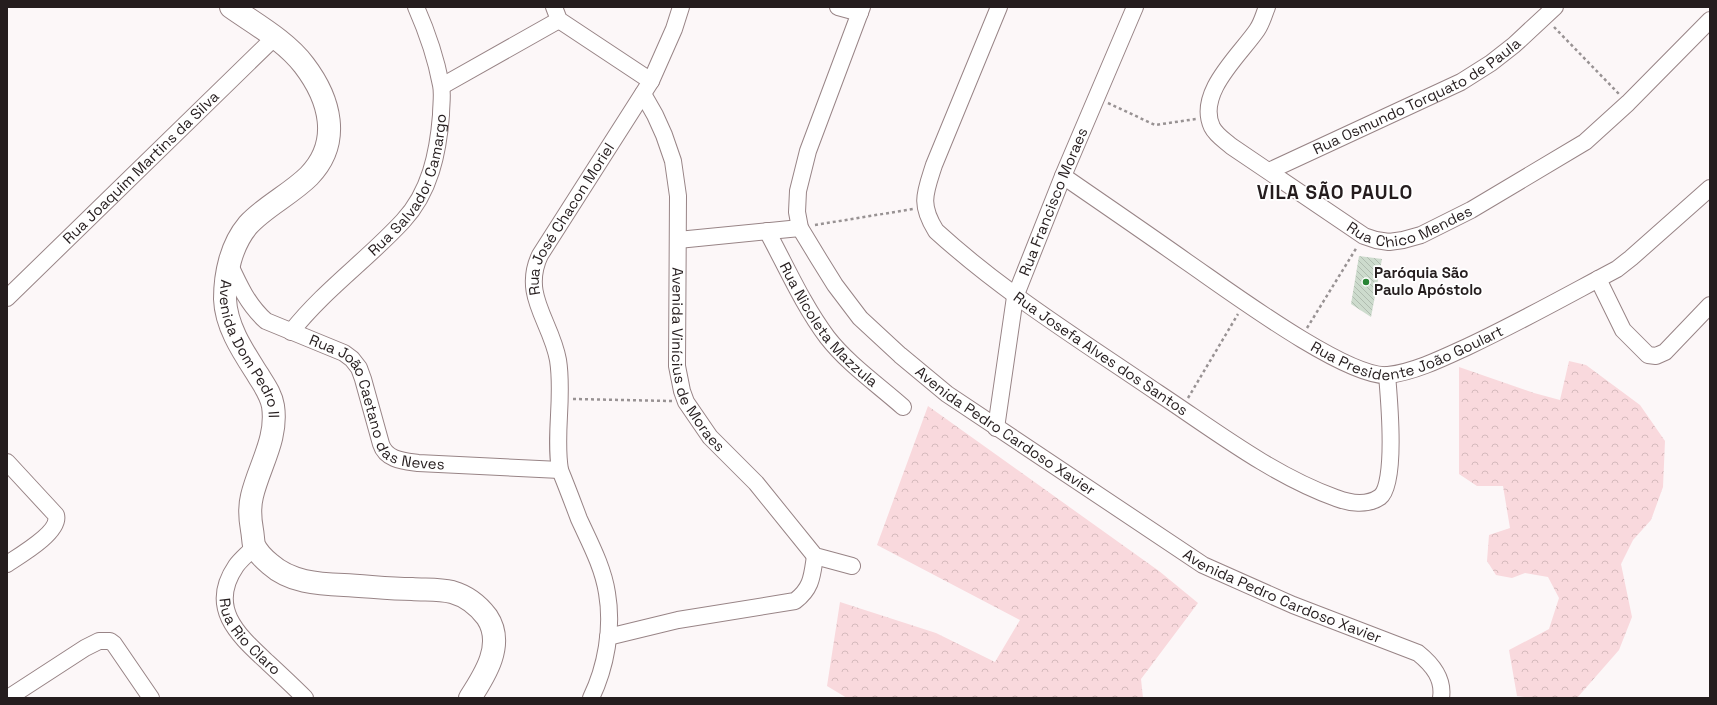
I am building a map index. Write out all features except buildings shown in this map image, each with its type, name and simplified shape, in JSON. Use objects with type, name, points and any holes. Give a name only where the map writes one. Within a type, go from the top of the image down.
[{"type":"street","name":"Avenida Dom Pedro II","points":[[231,7],[275,37],[303,64],[319,89],[329,118],[330,141],[320,163],[309,176],[248,225],[236,243],[229,263],[225,301],[232,328],[242,348],[268,391],[272,406],[273,428],[268,449],[252,496],[250,509],[255,546],[264,559],[278,571],[287,576],[303,581],[384,589],[449,591],[472,601],[483,611],[490,621],[494,631],[494,647],[488,666],[470,698]]},
{"type":"street","name":"Rua Salvador Camargo","points":[[291,332],[323,295],[403,221],[416,204],[430,176],[439,139],[442,86],[428,36],[416,7]]},
{"type":"street","name":"Rua José Chacon Moriel","points":[[591,698],[604,663],[608,637],[609,611],[605,585],[597,558],[560,470],[558,456],[560,399],[558,360],[552,338],[534,290],[534,267],[540,255],[647,88],[674,29],[681,7]]},
{"type":"street","points":[[838,7],[861,10]]},
{"type":"street","name":"Rua Josefa Alves dos Santos","points":[[999,7],[934,165],[925,195],[925,206],[928,218],[936,231],[1015,297],[1182,408],[1294,480],[1337,499],[1354,503],[1371,502],[1381,496],[1388,485],[1391,442],[1388,375]]},
{"type":"street","name":"Rua Francisco Moraes","points":[[996,428],[1015,297],[1063,176],[1135,7]]},
{"type":"street","points":[[1209,118],[1209,105],[1219,79],[1259,28],[1267,7]]},
{"type":"street","name":"Avenida Pedro Cardoso Xavier","points":[[861,10],[808,151],[798,191],[797,212],[800,228],[835,285],[860,318],[900,356],[947,394],[1203,565],[1231,579],[1293,605],[1418,653],[1430,662],[1438,675],[1442,689],[1441,698]]},
{"type":"street","name":"Rua Osmundo Torquato de Paula","points":[[1269,171],[1461,82],[1491,63],[1514,45],[1550,12]]},
{"type":"street","points":[[442,86],[557,14]]},
{"type":"street","name":"Avenida Vinícius de Moraes","points":[[557,14],[647,88],[673,161],[678,196],[677,366],[682,391],[686,402],[710,437],[756,483],[815,556]]},
{"type":"street","name":"Rua Chico Mendes","points":[[1209,118],[1216,134],[1364,236],[1389,242],[1403,240],[1421,235],[1471,210],[1585,142],[1628,103],[1710,20]]},
{"type":"street","name":"Rua Joaquim Martins da Silva","points":[[7,298],[275,37]]},
{"type":"street","name":"Rua Presidente João Goulart","points":[[1063,176],[1245,302],[1301,338],[1338,360],[1371,374],[1388,375],[1440,360],[1514,325],[1617,269],[1710,188]]},
{"type":"street","points":[[678,240],[800,228]]},
{"type":"street","name":"Rua Nicoleta Mazzula","points":[[767,231],[807,305],[827,337],[847,359],[903,407]]},
{"type":"street","name":"Rua João Caetano das Neves","points":[[229,263],[244,295],[258,314],[266,321],[344,353],[352,359],[359,368],[363,379],[383,449],[390,456],[399,460],[418,463],[560,470]]},
{"type":"street","points":[[1598,278],[1623,330],[1648,355],[1656,356],[1665,352],[1710,305]]},
{"type":"street","points":[[7,462],[56,516],[56,524],[48,534],[7,564]]},
{"type":"street","name":"Rua Rio Claro","points":[[255,546],[236,566],[228,581],[225,595],[226,609],[231,623],[240,636],[306,698]]},
{"type":"street","points":[[608,637],[678,620],[795,601],[803,595],[810,584],[815,556],[852,566]]},
{"type":"street","points":[[8,698],[92,644],[105,640],[114,644],[151,698]]},
{"type":"path","points":[[1550,12],[1628,103]]},
{"type":"path","points":[[1097,98],[1156,125],[1209,118]]},
{"type":"path","points":[[800,228],[925,206]]},
{"type":"path","points":[[1301,338],[1364,236]]},
{"type":"path","points":[[1182,408],[1245,302]]},
{"type":"path","points":[[560,399],[686,402]]},
{"type":"green space","points":[[1569,361],[1586,365],[1640,405],[1665,441],[1663,487],[1651,520],[1633,540],[1621,564],[1632,617],[1619,650],[1577,698],[1532,698],[1517,696],[1509,650],[1549,629],[1559,598],[1548,577],[1525,573],[1512,578],[1496,575],[1487,561],[1489,535],[1510,528],[1503,486],[1477,486],[1459,474],[1459,367],[1534,393],[1560,400]]},
{"type":"green space","points":[[928,406],[1159,571],[1198,603],[1141,679],[1143,698],[847,698],[827,686],[840,602],[936,633],[995,662],[1020,620],[877,545]]},
{"type":"place","name":"Paróquia São Paulo Apóstolo","points":[[1366,282]]},
{"type":"district","name":"VILA SÃO PAULO","points":[[1335,192]]}]
